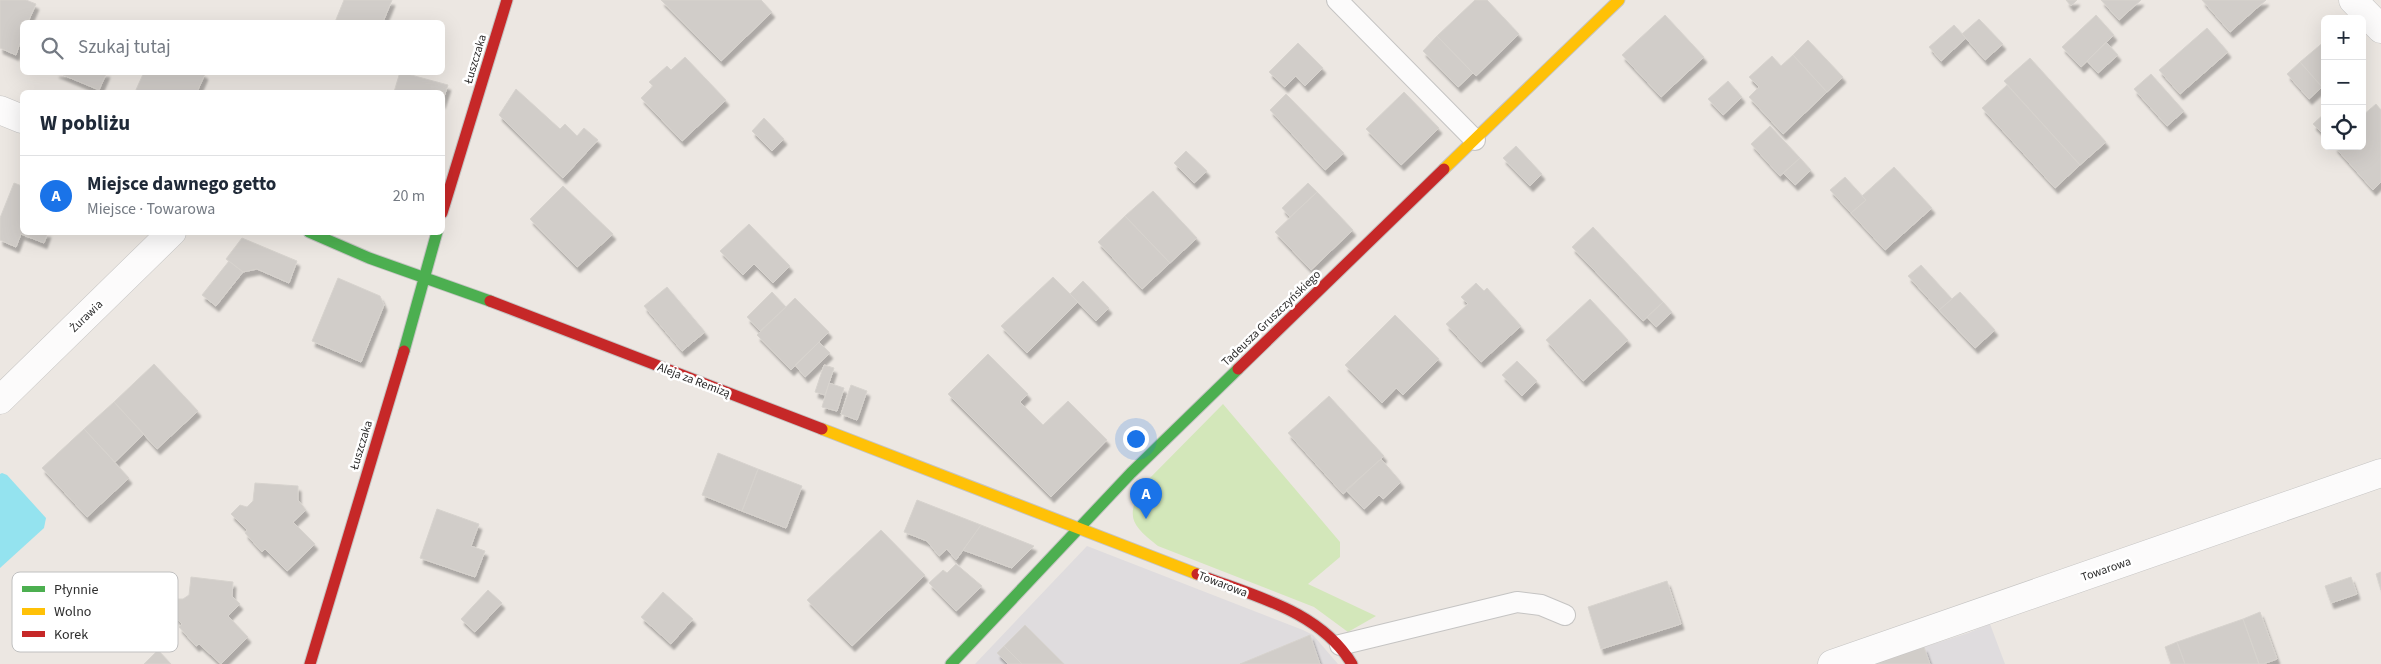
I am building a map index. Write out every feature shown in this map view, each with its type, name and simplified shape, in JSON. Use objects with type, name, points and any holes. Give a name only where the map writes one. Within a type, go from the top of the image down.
[{"type":"street","name":"Łuszczaka","points":[[445,203],[507,0]]},
{"type":"street","name":"Tadeusza Gruszczyńskiego","points":[[951,664],[1138,466],[1619,0]]},
{"type":"street","points":[[2353,0],[2381,29]]},
{"type":"street","points":[[0,110],[20,118]]},
{"type":"street","name":"Żurawia","points":[[0,400],[169,235]]},
{"type":"street","name":"Aleja za Remizą","points":[[316,235],[369,258],[426,277],[1078,528]]},
{"type":"street","name":"Łuszczaka","points":[[310,664],[426,277],[436,235]]},
{"type":"street","name":"Towarowa","points":[[1832,664],[2381,473]]},
{"type":"street","name":"Towarowa","points":[[1078,528],[1299,614],[1320,626],[1340,645],[1352,664]]},
{"type":"lane","points":[[1337,0],[1474,140]]},
{"type":"lane","points":[[1340,645],[1518,602],[1541,605],[1565,615]]},
{"type":"shaded area","points":[[1087,546],[1303,630],[1313,635],[1338,664],[975,664]]},
{"type":"shaded area","points":[[1990,624],[2005,664],[1871,664],[1968,633]]},
{"type":"green space","points":[[1223,404],[1340,542],[1340,557],[1308,584],[1376,616],[1348,632],[1314,607],[1158,546],[1137,526],[1133,513],[1134,505],[1143,485]]},
{"type":"water","points":[[0,474],[7,475],[46,518],[44,528],[0,568]]},
{"type":"building","points":[[0,0],[26,0],[36,4],[29,20],[20,20],[20,43],[16,55],[0,48]]},
{"type":"building","points":[[344,0],[392,0],[384,20],[336,20]]},
{"type":"building","points":[[661,0],[761,0],[772,12],[721,61]]},
{"type":"building","points":[[1475,0],[1487,0],[1519,34],[1476,76],[1437,36]]},
{"type":"building","points":[[2066,0],[2077,0],[2071,6]]},
{"type":"building","points":[[2101,0],[2141,0],[2119,20]]},
{"type":"building","points":[[2202,0],[2266,0],[2230,32]]},
{"type":"building","points":[[1665,15],[1704,57],[1661,97],[1622,55]]},
{"type":"building","points":[[2096,15],[2114,35],[2081,67],[2062,47]]},
{"type":"building","points":[[1979,19],[2003,44],[1985,60],[1962,34]]},
{"type":"building","points":[[1954,25],[1966,38],[1941,61],[1929,47]]},
{"type":"building","points":[[2207,28],[2228,52],[2180,94],[2159,70]]},
{"type":"building","points":[[1437,36],[1473,73],[1458,87],[1423,51]]},
{"type":"building","points":[[1808,40],[1843,77],[1827,92],[1793,55]]},
{"type":"building","points":[[2106,42],[2118,55],[2098,73],[2087,61]]},
{"type":"building","points":[[1298,43],[1323,68],[1305,86],[1296,76],[1285,87],[1269,72]]},
{"type":"building","points":[[2321,44],[2321,86],[2300,62]]},
{"type":"building","points":[[1793,55],[1827,92],[1783,134],[1749,97],[1759,87],[1749,77],[1772,56],[1781,66]]},
{"type":"building","points":[[685,57],[726,100],[682,141],[641,98],[653,86],[649,82],[667,66],[671,70]]},
{"type":"building","points":[[2030,58],[2106,142],[2080,165],[2004,81]]},
{"type":"building","points":[[2300,62],[2321,88],[2309,99],[2287,74]]},
{"type":"building","points":[[2151,74],[2184,111],[2167,126],[2134,89]]},
{"type":"building","points":[[63,75],[106,75],[99,90]]},
{"type":"building","points":[[143,75],[205,75],[198,90],[136,90]]},
{"type":"building","points":[[399,75],[411,75],[448,85],[445,94],[445,90],[395,90]]},
{"type":"building","points":[[1728,81],[1742,97],[1723,115],[1708,99]]},
{"type":"building","points":[[2007,85],[2080,165],[2055,188],[1982,108]]},
{"type":"building","points":[[516,89],[560,129],[565,124],[577,136],[584,128],[598,140],[563,178],[499,115]]},
{"type":"building","points":[[1404,92],[1439,128],[1401,165],[1366,129]]},
{"type":"building","points":[[1286,94],[1344,153],[1325,170],[1270,110]]},
{"type":"building","points":[[2376,104],[2381,110],[2381,182],[2373,190],[2338,150],[2366,150],[2366,113]]},
{"type":"building","points":[[2321,117],[2321,132],[2313,124]]},
{"type":"building","points":[[764,118],[784,139],[772,151],[752,131]]},
{"type":"building","points":[[1770,126],[1800,158],[1780,176],[1751,144]]},
{"type":"building","points":[[1516,146],[1542,174],[1530,186],[1503,158]]},
{"type":"building","points":[[1186,151],[1207,171],[1194,183],[1174,163]]},
{"type":"building","points":[[1800,158],[1811,170],[1795,185],[1783,173]]},
{"type":"building","points":[[1894,167],[1932,208],[1885,250],[1851,213],[1866,200],[1862,196]]},
{"type":"building","points":[[1845,177],[1866,200],[1851,213],[1830,190]]},
{"type":"building","points":[[14,183],[20,185],[21,235],[16,247],[0,240],[0,218]]},
{"type":"building","points":[[1308,183],[1317,192],[1290,217],[1282,208]]},
{"type":"building","points":[[563,186],[613,234],[577,267],[530,219]]},
{"type":"building","points":[[1153,191],[1197,238],[1170,263],[1125,216]]},
{"type":"building","points":[[1317,192],[1353,230],[1311,270],[1275,232]]},
{"type":"building","points":[[1125,216],[1170,263],[1142,289],[1098,242]]},
{"type":"building","points":[[749,224],[790,266],[773,283],[754,264],[743,275],[720,251]]},
{"type":"building","points":[[1593,227],[1663,302],[1643,321],[1572,247]]},
{"type":"building","points":[[24,235],[47,235],[44,243]]},
{"type":"building","points":[[242,238],[297,261],[289,283],[257,269],[243,272],[226,259]]},
{"type":"building","points":[[229,261],[243,272],[216,306],[202,295]]},
{"type":"building","points":[[1921,265],[1952,299],[1939,310],[1908,276]]},
{"type":"building","points":[[1053,277],[1078,302],[1027,353],[1001,326]]},
{"type":"building","points":[[338,278],[380,296],[384,305],[361,362],[312,341]]},
{"type":"building","points":[[1083,281],[1109,308],[1096,321],[1070,294]]},
{"type":"building","points":[[1476,283],[1484,291],[1487,288],[1521,326],[1481,362],[1446,324],[1468,304],[1461,297]]},
{"type":"building","points":[[667,287],[705,332],[682,351],[644,306]]},
{"type":"building","points":[[772,292],[786,307],[760,331],[747,317]]},
{"type":"building","points":[[1960,292],[1995,330],[1975,348],[1939,310]]},
{"type":"building","points":[[795,298],[829,332],[791,370],[757,335]]},
{"type":"building","points":[[1590,299],[1628,340],[1583,381],[1546,340]]},
{"type":"building","points":[[1663,302],[1672,312],[1656,327],[1647,317]]},
{"type":"building","points":[[1395,315],[1439,359],[1403,395],[1396,388],[1382,403],[1345,365]]},
{"type":"building","points":[[819,342],[830,353],[805,377],[795,365]]},
{"type":"building","points":[[988,354],[1028,394],[1020,402],[1043,425],[1068,401],[1107,440],[1051,497],[948,394]]},
{"type":"building","points":[[1517,361],[1537,381],[1522,396],[1502,375]]},
{"type":"building","points":[[154,364],[198,411],[157,449],[114,402]]},
{"type":"building","points":[[824,365],[834,368],[825,395],[815,392]]},
{"type":"building","points":[[829,383],[844,388],[837,411],[822,407]]},
{"type":"building","points":[[851,385],[867,391],[857,420],[841,414]]},
{"type":"building","points":[[1329,396],[1384,456],[1343,494],[1288,433]]},
{"type":"building","points":[[114,402],[144,434],[115,462],[84,429]]},
{"type":"building","points":[[84,429],[129,478],[87,517],[42,468]]},
{"type":"building","points":[[718,453],[758,469],[742,511],[702,495]]},
{"type":"building","points":[[1381,459],[1401,482],[1383,499],[1379,495],[1364,509],[1346,490]]},
{"type":"building","points":[[758,469],[802,486],[786,528],[742,511]]},
{"type":"building","points":[[255,483],[298,486],[298,500],[306,510],[293,522],[315,544],[287,571],[265,549],[262,552],[245,533],[247,530],[231,514],[240,505],[247,507],[253,501]]},
{"type":"building","points":[[917,500],[981,525],[956,560],[947,549],[939,556],[927,541],[904,532]]},
{"type":"building","points":[[437,509],[479,524],[471,546],[485,551],[475,577],[420,558]]},
{"type":"building","points":[[981,525],[1034,546],[1012,568],[963,550]]},
{"type":"building","points":[[881,530],[925,575],[852,646],[807,600]]},
{"type":"building","points":[[956,564],[982,586],[956,611],[929,583],[943,570],[947,573]]},
{"type":"building","points":[[2381,572],[2381,590],[2376,574]]},
{"type":"building","points":[[191,577],[233,582],[232,596],[240,604],[228,616],[248,637],[221,664],[199,644],[196,646],[179,627],[182,624],[178,620],[178,599],[183,599],[189,595]]},
{"type":"building","points":[[2351,577],[2357,594],[2331,603],[2325,586]]},
{"type":"building","points":[[1667,581],[1681,624],[1601,649],[1588,607]]},
{"type":"building","points":[[488,590],[502,603],[475,632],[461,619]]},
{"type":"building","points":[[663,592],[693,619],[671,644],[641,617]]},
{"type":"building","points":[[2260,612],[2277,659],[2263,664],[2259,664],[2243,619]]},
{"type":"building","points":[[2243,619],[2259,664],[2185,664],[2177,642]]},
{"type":"building","points":[[1025,625],[1064,664],[1022,664],[1004,646]]},
{"type":"building","points":[[1310,635],[1320,664],[1240,664]]},
{"type":"building","points":[[2177,642],[2185,664],[2171,664],[2165,647]]},
{"type":"building","points":[[1004,646],[1022,664],[1008,664],[997,653]]},
{"type":"building","points":[[1924,647],[1930,664],[1871,664]]},
{"type":"building","points":[[156,652],[160,652],[171,664],[144,664]]},
{"type":"traffic: fast","points":[[316,235],[369,258],[490,301]]},
{"type":"traffic: fast","points":[[404,351],[436,235]]},
{"type":"traffic: fast","points":[[951,664],[1131,473],[1238,369]]},
{"type":"traffic: slow","points":[[1444,169],[1619,0]]},
{"type":"traffic: slow","points":[[822,429],[1197,574]]},
{"type":"traffic: jam","points":[[445,203],[507,0]]},
{"type":"traffic: jam","points":[[1238,369],[1444,169]]},
{"type":"traffic: jam","points":[[490,301],[822,429]]},
{"type":"traffic: jam","points":[[310,664],[404,351]]},
{"type":"traffic: jam","points":[[1197,574],[1262,598],[1303,618],[1322,630],[1352,664]]},
{"type":"place","name":"Miejsce dawnego getto","points":[[1146,519]]}]
